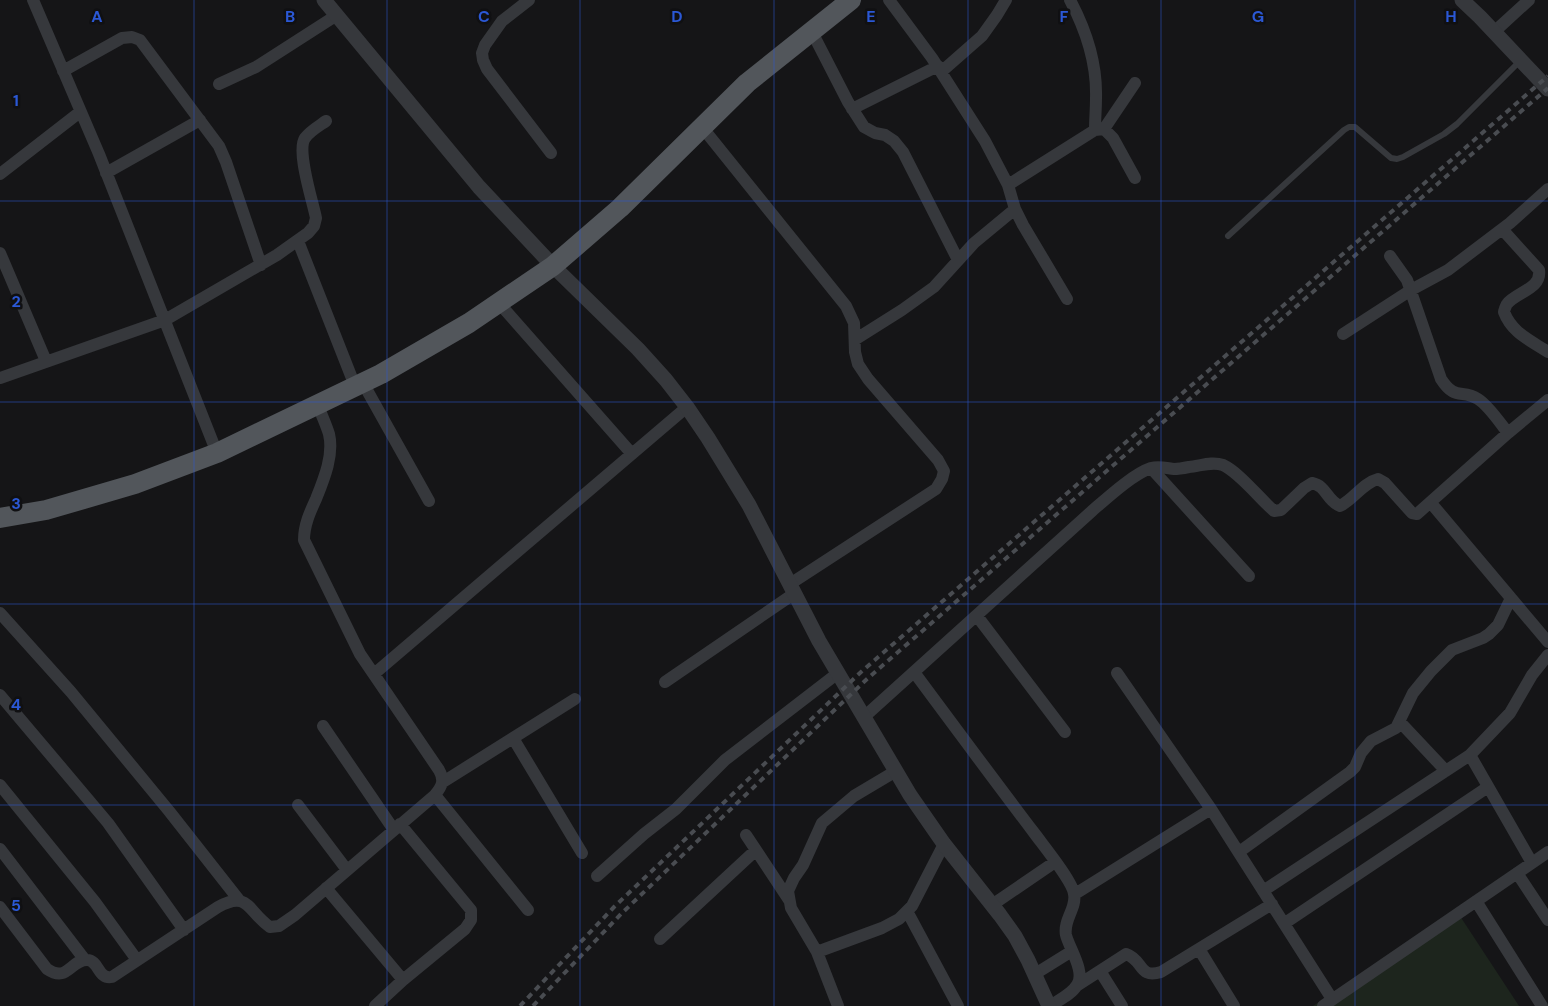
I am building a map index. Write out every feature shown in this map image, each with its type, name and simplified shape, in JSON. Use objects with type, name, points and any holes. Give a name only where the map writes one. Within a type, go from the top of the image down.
[{"type":"main road","points":[[0,518],[46,510],[135,484],[217,453],[359,384],[469,323],[553,266],[620,208],[747,83],[850,0]]},
{"type":"street","points":[[33,0],[106,173],[217,453]]},
{"type":"street","points":[[324,0],[479,187],[553,266],[638,349],[687,407],[749,505],[819,641],[910,795],[944,844],[1015,936],[1050,1006],[1078,984],[1126,954],[1133,956],[1145,972],[1153,975],[1161,972],[1272,904]]},
{"type":"street","points":[[529,0],[502,21],[485,45],[482,53],[483,60],[486,69],[551,152]]},
{"type":"street","points":[[889,0],[940,69],[984,141],[1008,185],[1015,208],[1023,225],[1067,299]]},
{"type":"street","points":[[852,109],[940,69],[982,36],[1006,0]]},
{"type":"street","points":[[1070,0],[1081,21],[1090,50],[1099,129]]},
{"type":"street","points":[[1462,0],[1548,89]]},
{"type":"street","points":[[1494,32],[1528,0]]},
{"type":"street","points":[[219,84],[256,68],[337,15]]},
{"type":"street","points":[[812,32],[852,109],[864,127],[875,133],[885,135],[894,141],[903,152],[958,260]]},
{"type":"street","points":[[63,71],[122,38],[132,37],[140,40],[219,146],[261,265]]},
{"type":"street","points":[[1008,185],[1099,129],[1135,83]]},
{"type":"street","points":[[0,174],[80,112]]},
{"type":"street","points":[[106,173],[200,120]]},
{"type":"street","points":[[0,378],[165,320],[261,265],[298,241],[314,226],[316,218],[303,162],[302,150],[304,139],[326,121]]},
{"type":"street","points":[[665,682],[792,589],[936,489],[942,479],[944,470],[938,460],[868,379],[858,364],[855,352],[854,323],[846,306],[702,127]]},
{"type":"street","points":[[1099,129],[1113,138],[1136,178]]},
{"type":"street","points":[[1343,334],[1411,290],[1448,270],[1502,229],[1548,189]]},
{"type":"street","points":[[856,339],[934,287],[974,243],[1015,208]]},
{"type":"street","points":[[1502,229],[1539,270],[1540,276],[1532,286],[1506,304],[1504,312],[1507,320],[1517,331],[1530,342],[1548,352]]},
{"type":"street","points":[[298,241],[359,384],[430,501]]},
{"type":"street","points":[[0,253],[46,361]]},
{"type":"street","points":[[1390,256],[1407,280],[1441,379],[1447,388],[1453,392],[1478,399],[1508,433]]},
{"type":"street","points":[[498,303],[632,454]]},
{"type":"street","points":[[864,717],[1092,511],[1139,474],[1151,468],[1173,469],[1210,463],[1222,465],[1233,472],[1274,511],[1281,510],[1312,483],[1318,484],[1333,503],[1340,506],[1371,481],[1378,479],[1385,483],[1412,513],[1417,514],[1548,400]]},
{"type":"street","points":[[0,613],[77,700],[169,810],[239,900],[247,905],[262,922],[270,927],[279,926],[295,915],[434,795],[441,788],[443,782],[442,776],[428,752],[403,719],[350,636],[304,540],[308,518],[327,467],[331,448],[318,405]]},
{"type":"street","points":[[374,674],[687,407]]},
{"type":"street","points":[[1151,468],[1248,576]]},
{"type":"street","points":[[1431,503],[1548,642]]},
{"type":"street","points":[[1239,852],[1350,772],[1371,741],[1396,728],[1413,692],[1452,650],[1483,638],[1498,626],[1511,598]]},
{"type":"street","points":[[976,616],[1065,732]]},
{"type":"street","points":[[1264,891],[1470,755],[1510,713],[1527,682],[1542,660],[1548,655]]},
{"type":"street","points":[[914,672],[1070,884],[1074,894],[1074,903],[1066,924],[1066,934],[1080,976],[1078,984]]},
{"type":"street","points":[[597,876],[644,834],[676,809],[725,760],[838,673]]},
{"type":"street","points":[[1117,674],[1211,809],[1285,923],[1328,1003],[1548,852]]},
{"type":"street","points":[[0,695],[108,823],[184,930]]},
{"type":"street","points":[[443,782],[576,699]]},
{"type":"street","points":[[1400,722],[1446,772]]},
{"type":"street","points":[[323,726],[397,827],[471,910],[471,920],[465,929],[403,980],[375,1006]]},
{"type":"street","points":[[513,738],[582,853]]},
{"type":"street","points":[[1470,755],[1532,863]]},
{"type":"street","points":[[789,900],[788,891],[790,885],[803,865],[822,823],[854,796],[896,771]]},
{"type":"street","points":[[0,785],[95,902],[137,960]]},
{"type":"street","points":[[1285,923],[1488,787]]},
{"type":"street","points":[[434,795],[528,910]]},
{"type":"street","points":[[298,805],[347,870]]},
{"type":"street","points":[[1074,894],[1211,809]]},
{"type":"street","points":[[746,835],[789,900],[817,952],[838,1006]]},
{"type":"street","points":[[817,952],[882,928],[899,919],[912,906],[944,844]]},
{"type":"street","points":[[0,849],[85,960]]},
{"type":"street","points":[[660,939],[756,850]]},
{"type":"street","points":[[992,905],[1055,862]]},
{"type":"street","points":[[1517,873],[1548,920]]},
{"type":"street","points":[[326,888],[403,980]]},
{"type":"street","points":[[0,907],[47,969],[54,974],[66,972],[85,960],[90,960],[102,976],[107,978],[112,977],[218,907],[230,900],[239,900]]},
{"type":"street","points":[[1476,901],[1542,1006]]},
{"type":"street","points":[[907,911],[958,1006]]},
{"type":"street","points":[[1199,949],[1234,1006]]},
{"type":"street","points":[[1035,974],[1072,951]]},
{"type":"street","points":[[1100,971],[1122,1006]]},
{"type":"lane","points":[[1228,236],[1344,130],[1349,127],[1355,127],[1391,158],[1403,157],[1444,134],[1457,124],[1521,60]]},
{"type":"shaded area","points":[[1456,910],[1519,1006],[1313,1006]]},
{"type":"railway","points":[[520,1006],[614,907],[861,672],[1548,76]]},
{"type":"railway","points":[[533,1006],[621,914],[867,679],[1548,88]]}]
